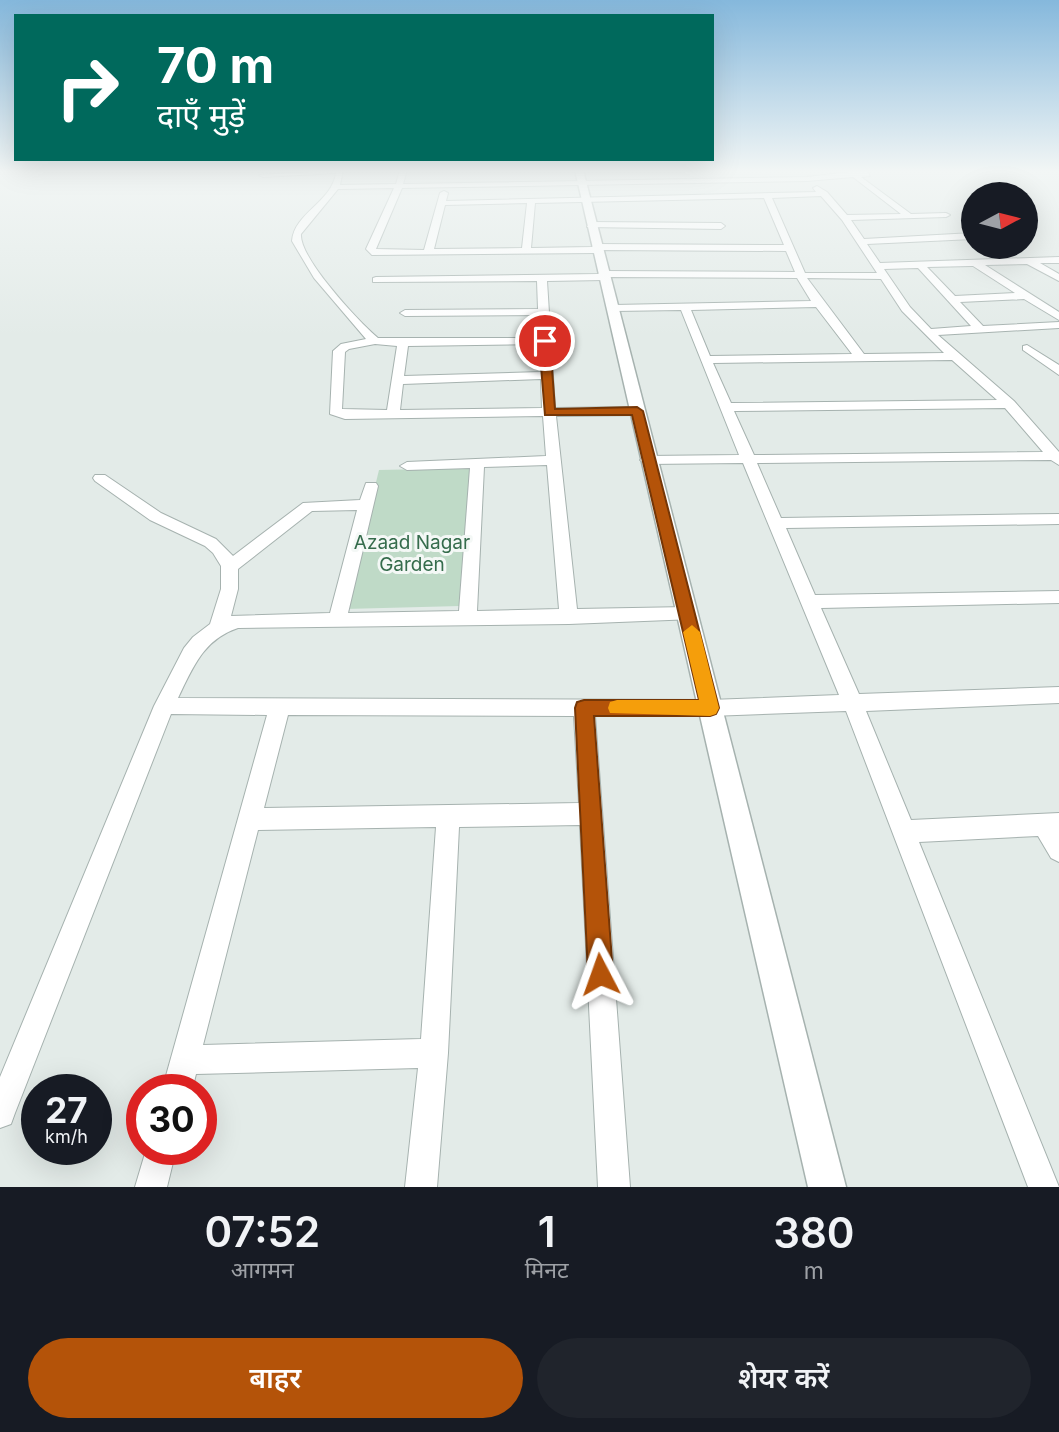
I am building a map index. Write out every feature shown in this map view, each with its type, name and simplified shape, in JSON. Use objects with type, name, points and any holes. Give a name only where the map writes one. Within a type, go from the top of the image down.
[{"type":"street","points":[[303,225],[297,232],[296,243],[318,275],[375,341]]},
{"type":"street","points":[[381,225],[371,249],[380,254],[526,251],[594,241],[640,225]]},
{"type":"street","points":[[429,253],[436,225]]},
{"type":"street","points":[[526,251],[529,225]]},
{"type":"street","points":[[591,225],[614,308],[648,460],[827,1187]]},
{"type":"street","points":[[721,225],[730,248]]},
{"type":"street","points":[[780,225],[806,286],[861,358]]},
{"type":"street","points":[[850,225],[906,309],[1009,404],[1057,458]]},
{"type":"street","points":[[861,242],[961,237]]},
{"type":"street","points":[[594,241],[730,248],[790,248]]},
{"type":"street","points":[[1031,259],[1059,278]]},
{"type":"street","points":[[376,279],[803,275],[1059,260]]},
{"type":"street","points":[[976,264],[1059,317]]},
{"type":"street","points":[[922,267],[980,329]]},
{"type":"street","points":[[542,278],[549,413],[569,617]]},
{"type":"street","points":[[952,299],[1026,296]]},
{"type":"street","points":[[614,308],[818,304]]},
{"type":"street","points":[[685,307],[853,704],[1044,1187]]},
{"type":"street","points":[[405,313],[543,312]]},
{"type":"street","points":[[928,332],[1059,325]]},
{"type":"street","points":[[545,341],[375,341],[345,346],[339,351],[333,409],[345,415],[637,411]]},
{"type":"street","points":[[393,414],[403,343]]},
{"type":"street","points":[[1027,348],[1059,371]]},
{"type":"street","points":[[706,360],[955,356]]},
{"type":"street","points":[[398,380],[546,375]]},
{"type":"street","points":[[727,407],[1009,404]]},
{"type":"street","points":[[648,460],[1057,458]]},
{"type":"street","points":[[407,466],[553,460]]},
{"type":"street","points":[[468,617],[477,463]]},
{"type":"street","points":[[100,478],[164,522],[212,544],[222,554],[229,567],[230,583],[219,625]]},
{"type":"street","points":[[337,620],[371,486]]},
{"type":"street","points":[[229,567],[308,506],[366,505]]},
{"type":"street","points":[[778,523],[1059,519]]},
{"type":"street","points":[[809,602],[1059,597]]},
{"type":"street","points":[[0,1113],[164,706],[202,636],[219,625],[238,621],[688,614]]},
{"type":"street","points":[[164,706],[710,708],[1059,695]]},
{"type":"street","points":[[181,1074],[280,706]]},
{"type":"street","points":[[584,708],[614,1187]]},
{"type":"street","points":[[250,819],[590,814]]},
{"type":"street","points":[[421,1187],[434,1053],[449,817]]},
{"type":"street","points":[[902,832],[1052,824],[1059,850]]},
{"type":"street","points":[[185,1060],[434,1053]]},
{"type":"street","points":[[151,1187],[157,1165]]},
{"type":"green space","name":"Azaad Nagar Garden","points":[[473,468],[460,606],[345,609],[379,470]]},
{"type":"slow traffic","points":[[617,708],[710,708],[692,632]]},
{"type":"route","points":[[545,341],[549,413],[637,411],[710,708],[584,708],[600,974]]}]
